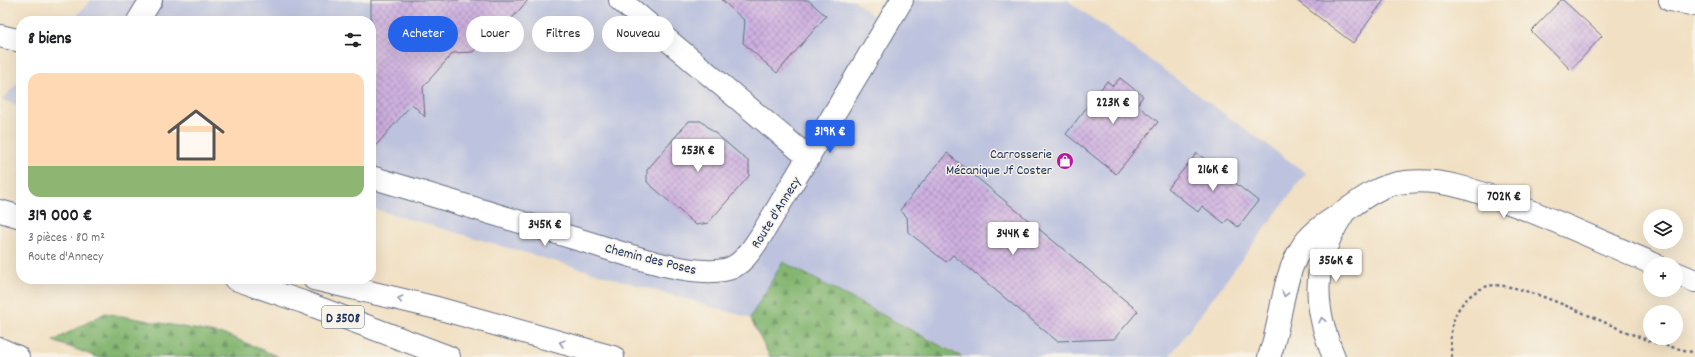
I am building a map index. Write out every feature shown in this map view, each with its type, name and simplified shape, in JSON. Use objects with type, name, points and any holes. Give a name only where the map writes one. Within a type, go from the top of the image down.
[{"type":"main road","points":[[141,16],[151,0]]},
{"type":"main road","points":[[620,0],[809,158]]},
{"type":"main road","name":"Route d'Annecy","points":[[724,270],[734,267],[752,249],[809,158],[902,0]]},
{"type":"main road","points":[[1670,0],[1695,5]]},
{"type":"main road","points":[[0,36],[16,40]]},
{"type":"main road","name":"Chemin des Poses","points":[[376,178],[638,257],[692,270],[724,270]]},
{"type":"main road","points":[[1269,357],[1279,326],[1284,294],[1291,270],[1300,250],[1311,234],[1368,194],[1399,183],[1431,182],[1457,185],[1530,210],[1643,259]]},
{"type":"main road","points":[[0,210],[16,212]]},
{"type":"main road","points":[[0,210],[16,215]]},
{"type":"main road","points":[[1334,357],[1326,338],[1321,320],[1318,304],[1318,287],[1327,245],[1334,228],[1346,210]]},
{"type":"main road","points":[[1683,276],[1695,281]]},
{"type":"main road","name":"D 3508","points":[[250,284],[303,302],[449,357]]},
{"type":"main road","points":[[335,284],[437,308],[614,357]]},
{"type":"main road","points":[[0,349],[18,357]]},
{"type":"path","points":[[1452,357],[1449,338],[1456,311],[1470,294],[1488,286],[1508,286],[1534,294],[1643,339],[1695,353]]},
{"type":"shaded area","points":[[91,0],[854,0],[873,16],[883,0],[1067,0],[1306,173],[1169,357],[964,357],[784,262],[750,318],[376,209],[376,16],[77,16]]},
{"type":"shaded area","points":[[16,85],[16,104],[2,100]]},
{"type":"green space","points":[[783,262],[962,357],[770,357],[750,318]]},
{"type":"green space","points":[[105,313],[227,335],[279,357],[97,357],[53,341]]},
{"type":"building","points":[[371,0],[528,0],[514,16],[466,16],[466,52],[473,52],[453,53],[423,87],[425,117],[412,104],[376,145],[376,16],[371,16]]},
{"type":"building","points":[[722,0],[808,0],[826,16],[777,73],[743,43],[745,21]]},
{"type":"building","points":[[1296,0],[1384,0],[1353,43]]},
{"type":"building","points":[[1561,0],[1563,0],[1602,36],[1571,70],[1531,31]]},
{"type":"building","points":[[1120,78],[1143,96],[1137,105],[1158,122],[1116,174],[1066,134],[1107,81],[1113,86]]},
{"type":"building","points":[[689,121],[701,121],[749,162],[749,176],[708,223],[696,225],[647,182],[647,170]]},
{"type":"building","points":[[947,153],[1138,311],[1114,339],[1057,341],[953,255],[946,262],[908,232],[907,217],[900,210]]},
{"type":"building","points":[[1197,153],[1258,201],[1238,227],[1228,219],[1224,223],[1202,206],[1198,212],[1168,188]]},
{"type":"place","name":"Carrosserie Mécanique Jf Coster","points":[[1065,161]]}]
